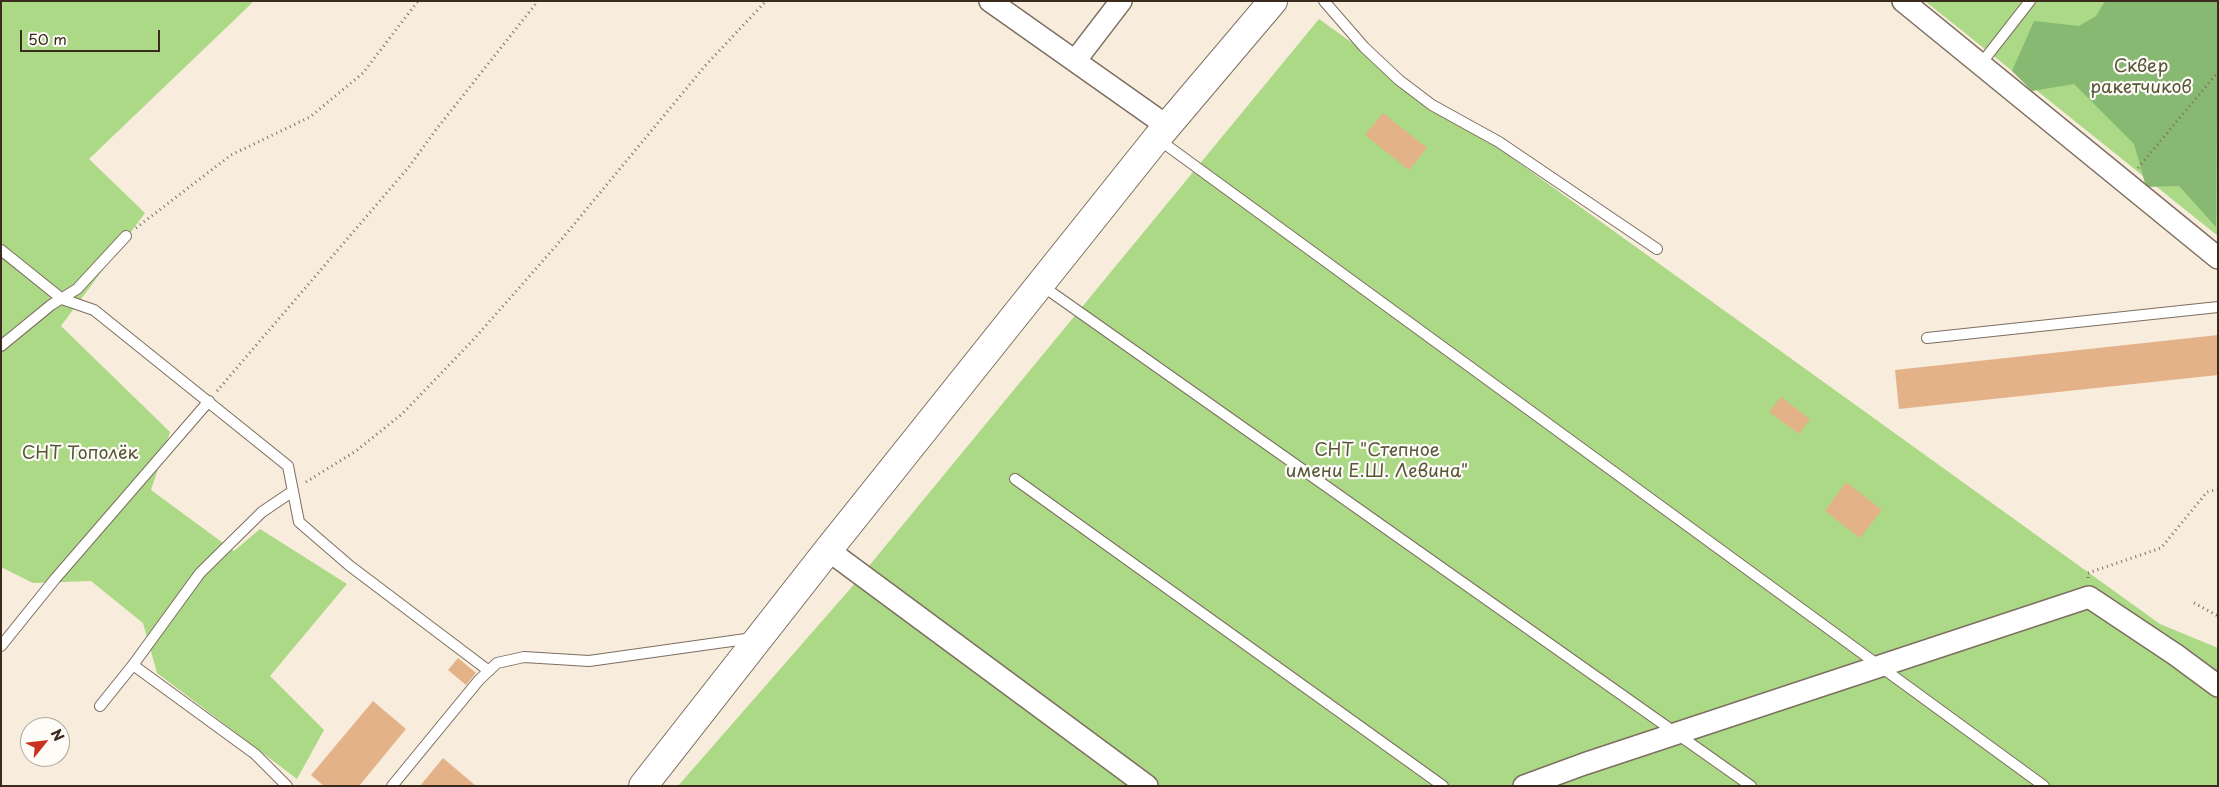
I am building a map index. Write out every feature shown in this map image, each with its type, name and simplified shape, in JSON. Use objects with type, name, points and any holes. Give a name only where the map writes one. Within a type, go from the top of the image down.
[{"type":"street","points":[[990,1],[1075,60],[1162,132]]},
{"type":"street","points":[[1075,60],[1121,1]]},
{"type":"street","points":[[643,786],[1040,284],[1162,132],[1272,1]]},
{"type":"street","points":[[1903,1],[2218,258]]},
{"type":"street","points":[[828,550],[1147,786]]},
{"type":"street","points":[[1524,786],[1584,764],[1680,734],[2089,597],[2176,655],[2218,686]]},
{"type":"lane","points":[[1324,1],[1364,47],[1399,80],[1432,105],[1499,142],[1657,249]]},
{"type":"lane","points":[[1980,65],[2030,1]]},
{"type":"lane","points":[[1162,132],[1880,667],[2044,786]]},
{"type":"lane","points":[[1,346],[76,289],[126,236]]},
{"type":"lane","points":[[1,250],[62,298],[94,310],[288,466],[299,522],[350,566],[489,671]]},
{"type":"lane","points":[[1040,284],[1680,734],[1751,786]]},
{"type":"lane","points":[[1927,338],[2218,307]]},
{"type":"lane","points":[[1,646],[54,579],[208,401]]},
{"type":"lane","points":[[1015,479],[1443,786]]},
{"type":"lane","points":[[100,706],[133,665],[200,574],[262,512],[293,491]]},
{"type":"lane","points":[[392,786],[496,663],[524,657],[589,660],[759,637]]},
{"type":"lane","points":[[133,665],[255,754],[287,786]]},
{"type":"path","points":[[126,236],[231,156],[310,117],[363,73],[418,1]]},
{"type":"path","points":[[208,401],[408,168],[538,1]]},
{"type":"path","points":[[293,491],[356,451],[402,414],[493,318],[556,246],[706,66],[766,1]]},
{"type":"path","points":[[2125,183],[2218,72]]},
{"type":"path","points":[[2089,597],[2088,573],[2161,548],[2207,492],[2218,489]]},
{"type":"path","points":[[2194,603],[2218,616]]},
{"type":"green space","name":"СНТ Тополёк","points":[[1,1],[250,1],[252,3],[89,159],[145,213],[61,326],[170,432],[151,490],[234,551],[260,529],[347,584],[270,676],[324,730],[297,779],[157,673],[143,623],[91,581],[33,583],[1,567]]},
{"type":"green space","name":"Сквер ракетчиков","points":[[1925,1],[2218,1],[2218,236]]},
{"type":"green space","name":"Сквер ракетчиков","points":[[2105,1],[2218,1],[2216,227],[2179,186],[2146,187],[2134,144],[2074,84],[2032,91],[2012,71],[2034,21],[2079,26],[2096,16]]},
{"type":"green space","name":"СНТ \"Степное имени Е.Ш. Левина\"","points":[[1319,19],[2160,624],[2218,648],[2218,786],[678,786],[850,589]]},
{"type":"building","points":[[1383,113],[1427,148],[1409,170],[1365,135]]},
{"type":"building","points":[[2218,335],[2218,375],[1899,409],[1895,370]]},
{"type":"building","points":[[1781,397],[1810,419],[1799,434],[1769,412]]},
{"type":"building","points":[[1846,482],[1882,510],[1860,538],[1825,511]]},
{"type":"building","points":[[458,658],[476,673],[466,685],[448,670]]},
{"type":"building","points":[[373,701],[406,729],[359,786],[324,786],[311,775]]},
{"type":"building","points":[[443,758],[476,786],[420,786]]}]
